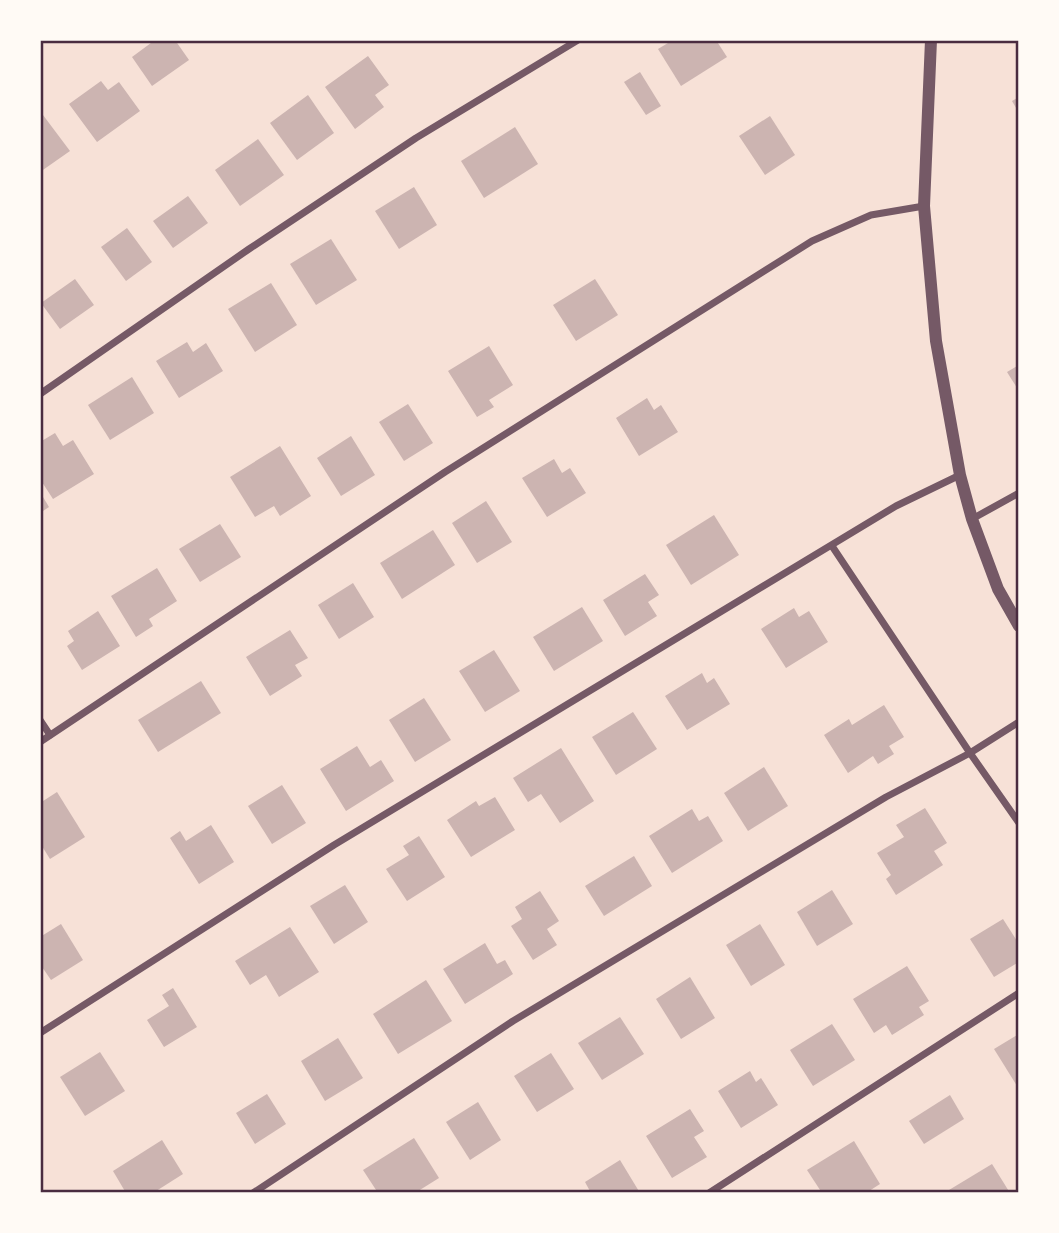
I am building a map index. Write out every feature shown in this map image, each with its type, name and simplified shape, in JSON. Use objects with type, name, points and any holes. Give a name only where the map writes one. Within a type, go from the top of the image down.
[{"type":"street","points":[[40,394],[249,249],[416,138],[578,40]]},
{"type":"street","points":[[931,40],[924,206],[936,341],[960,475],[972,519],[998,589],[1019,626]]},
{"type":"street","points":[[40,742],[445,472],[812,241],[871,215],[924,206]]},
{"type":"street","points":[[40,1033],[334,845],[896,506],[960,475]]},
{"type":"street","points":[[972,519],[1019,493]]},
{"type":"street","points":[[832,546],[1019,823]]},
{"type":"street","points":[[40,720],[50,735]]},
{"type":"street","points":[[253,1193],[513,1021],[886,797],[970,753],[1019,722]]},
{"type":"street","points":[[709,1193],[1019,993]]},
{"type":"building","points":[[155,40],[175,40],[189,60],[152,86],[132,57]]},
{"type":"building","points":[[673,40],[716,40],[727,57],[681,86],[658,49]]},
{"type":"building","points":[[368,56],[389,85],[375,95],[384,107],[355,129],[325,87]]},
{"type":"building","points":[[640,72],[661,106],[646,115],[624,82]]},
{"type":"building","points":[[101,81],[108,90],[119,82],[140,111],[97,142],[69,104]]},
{"type":"building","points":[[308,95],[334,133],[297,160],[270,123]]},
{"type":"building","points":[[1019,97],[1019,113],[1012,101]]},
{"type":"building","points":[[43,115],[70,151],[40,172],[40,116]]},
{"type":"building","points":[[770,116],[795,155],[765,175],[739,136]]},
{"type":"building","points":[[515,127],[538,164],[484,198],[461,161]]},
{"type":"building","points":[[258,139],[284,175],[240,206],[215,170]]},
{"type":"building","points":[[414,187],[437,225],[399,249],[375,211]]},
{"type":"building","points":[[188,196],[208,223],[173,248],[153,221]]},
{"type":"building","points":[[127,228],[152,262],[126,281],[101,247]]},
{"type":"building","points":[[331,239],[357,280],[316,305],[290,264]]},
{"type":"building","points":[[75,279],[94,305],[60,329],[41,303]]},
{"type":"building","points":[[595,279],[618,315],[576,341],[553,305]]},
{"type":"building","points":[[271,283],[297,325],[255,352],[228,309]]},
{"type":"building","points":[[187,342],[193,352],[206,343],[223,371],[179,398],[156,361]]},
{"type":"building","points":[[489,346],[513,385],[489,400],[494,407],[477,417],[448,371]]},
{"type":"building","points":[[1019,365],[1019,391],[1007,372]]},
{"type":"building","points":[[132,377],[154,413],[110,440],[88,405]]},
{"type":"building","points":[[647,398],[654,410],[661,405],[678,432],[639,456],[616,418]]},
{"type":"building","points":[[408,404],[433,443],[404,461],[379,422]]},
{"type":"building","points":[[55,433],[63,446],[73,440],[94,474],[53,499],[40,479],[40,442]]},
{"type":"building","points":[[351,436],[375,475],[341,496],[317,458]]},
{"type":"building","points":[[280,446],[311,496],[280,516],[274,506],[255,517],[230,477]]},
{"type":"building","points":[[554,459],[562,473],[570,468],[586,493],[547,517],[522,478]]},
{"type":"building","points":[[40,492],[49,507],[40,513]]},
{"type":"building","points":[[486,501],[512,542],[477,563],[452,523]]},
{"type":"building","points":[[714,515],[739,555],[691,585],[666,545]]},
{"type":"building","points":[[220,524],[241,557],[200,582],[179,549]]},
{"type":"building","points":[[433,530],[455,565],[402,599],[380,563]]},
{"type":"building","points":[[157,568],[177,601],[149,619],[153,626],[136,637],[111,596]]},
{"type":"building","points":[[645,574],[659,595],[648,602],[657,616],[625,636],[603,600]]},
{"type":"building","points":[[353,583],[374,617],[339,639],[318,605]]},
{"type":"building","points":[[582,607],[603,641],[554,671],[533,637]]},
{"type":"building","points":[[794,608],[799,617],[809,611],[828,642],[786,668],[761,629]]},
{"type":"building","points":[[98,611],[120,646],[82,670],[67,646],[74,641],[68,631]]},
{"type":"building","points":[[290,630],[308,658],[295,665],[302,676],[270,696],[246,657]]},
{"type":"building","points":[[494,650],[520,691],[485,712],[459,671]]},
{"type":"building","points":[[702,673],[707,683],[714,678],[730,704],[687,730],[665,696]]},
{"type":"building","points":[[201,681],[221,713],[158,752],[138,720]]},
{"type":"building","points":[[424,698],[451,740],[415,762],[389,720]]},
{"type":"building","points":[[884,705],[904,737],[889,746],[894,754],[878,764],[873,756],[848,773],[824,735],[849,719],[852,725]]},
{"type":"building","points":[[633,712],[657,749],[616,775],[592,737]]},
{"type":"building","points":[[357,746],[370,767],[381,760],[394,781],[346,811],[320,769]]},
{"type":"building","points":[[561,748],[594,801],[560,823],[541,794],[528,802],[513,778]]},
{"type":"building","points":[[764,767],[788,806],[748,831],[724,793]]},
{"type":"building","points":[[282,785],[306,823],[272,844],[248,806]]},
{"type":"building","points":[[57,792],[85,837],[50,859],[40,843],[40,803]]},
{"type":"building","points":[[495,797],[515,830],[471,857],[447,820],[476,801],[479,806]]},
{"type":"building","points":[[925,808],[947,843],[934,851],[943,865],[896,895],[886,879],[891,875],[877,853],[904,837],[896,825]]},
{"type":"building","points":[[692,809],[699,821],[708,816],[723,841],[672,873],[649,836]]},
{"type":"building","points":[[211,825],[234,862],[199,884],[170,838],[180,831],[186,841]]},
{"type":"building","points":[[419,836],[445,877],[407,901],[386,869],[409,855],[403,846]]},
{"type":"building","points":[[634,856],[652,886],[604,916],[585,886]]},
{"type":"building","points":[[345,885],[368,922],[334,944],[310,906]]},
{"type":"building","points":[[832,890],[853,924],[817,946],[797,912]]},
{"type":"building","points":[[540,891],[559,921],[547,929],[557,945],[533,960],[511,926],[522,919],[515,907]]},
{"type":"building","points":[[1003,919],[1019,944],[1019,962],[994,977],[970,939]]},
{"type":"building","points":[[61,924],[83,960],[51,980],[40,964],[40,937]]},
{"type":"building","points":[[760,924],[785,965],[751,986],[726,945]]},
{"type":"building","points":[[290,927],[319,972],[279,997],[266,975],[250,985],[235,961]]},
{"type":"building","points":[[485,943],[497,964],[505,960],[513,974],[465,1004],[443,969]]},
{"type":"building","points":[[907,966],[929,1001],[919,1007],[924,1015],[892,1035],[886,1025],[874,1033],[853,999]]},
{"type":"building","points":[[690,977],[715,1018],[681,1039],[656,999]]},
{"type":"building","points":[[426,980],[452,1021],[398,1054],[373,1014]]},
{"type":"building","points":[[173,988],[197,1027],[164,1047],[147,1020],[169,1006],[162,995]]},
{"type":"building","points":[[620,1017],[644,1054],[602,1080],[578,1043]]},
{"type":"building","points":[[832,1024],[855,1060],[813,1086],[790,1050]]},
{"type":"building","points":[[1019,1034],[1019,1089],[994,1049]]},
{"type":"building","points":[[338,1038],[363,1078],[325,1101],[301,1061]]},
{"type":"building","points":[[100,1052],[125,1091],[85,1116],[60,1077]]},
{"type":"building","points":[[551,1053],[574,1089],[537,1112],[514,1076]]},
{"type":"building","points":[[750,1071],[756,1082],[761,1078],[778,1105],[741,1128],[718,1091]]},
{"type":"building","points":[[267,1094],[286,1124],[255,1144],[236,1113]]},
{"type":"building","points":[[950,1095],[964,1119],[924,1144],[909,1121]]},
{"type":"building","points":[[478,1102],[501,1140],[470,1160],[446,1122]]},
{"type":"building","points":[[690,1109],[704,1131],[694,1137],[707,1157],[672,1178],[646,1136]]},
{"type":"building","points":[[414,1138],[439,1178],[415,1193],[378,1193],[363,1170]]},
{"type":"building","points":[[162,1140],[183,1174],[153,1193],[126,1193],[113,1171]]},
{"type":"building","points":[[854,1141],[880,1184],[866,1193],[822,1193],[807,1170]]},
{"type":"building","points":[[620,1160],[640,1193],[591,1193],[585,1182]]},
{"type":"building","points":[[992,1164],[1010,1193],[951,1193],[949,1190]]}]
